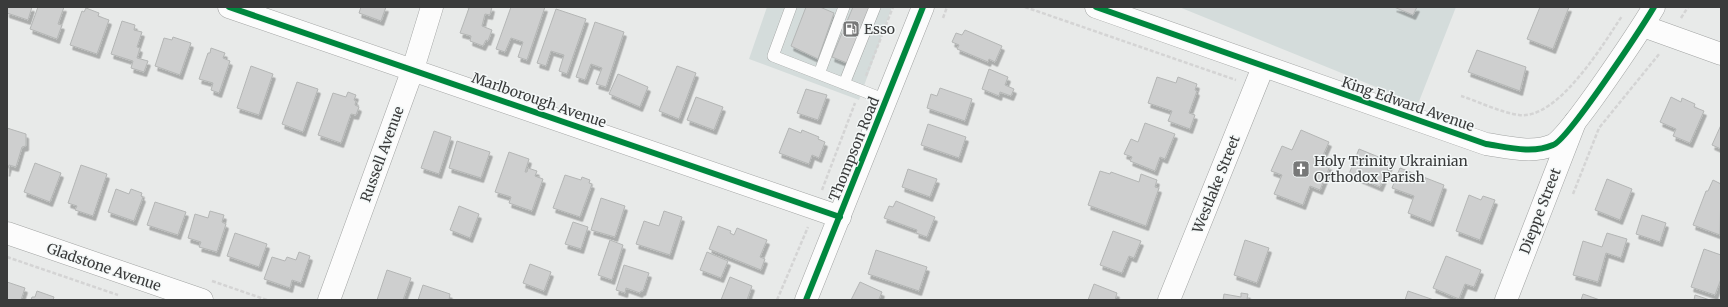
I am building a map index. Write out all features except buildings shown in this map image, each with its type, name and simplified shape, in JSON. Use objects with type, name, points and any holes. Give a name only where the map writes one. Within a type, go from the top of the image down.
[{"type":"street","name":"Marlborough Avenue","points":[[229,7],[840,217]]},
{"type":"street","name":"Russell Avenue","points":[[329,300],[413,69],[432,7]]},
{"type":"street","name":"Thompson Road","points":[[806,300],[923,7]]},
{"type":"street","name":"King Edward Avenue","points":[[1096,7],[1263,67],[1486,144],[1528,150],[1554,145],[1575,122],[1643,26],[1654,7]]},
{"type":"street","points":[[1643,26],[1721,54]]},
{"type":"street","name":"Westlake Street","points":[[1169,300],[1263,67]]},
{"type":"street","name":"Dieppe Street","points":[[1506,300],[1575,122]]},
{"type":"street","name":"Gladstone Avenue","points":[[7,233],[202,300]]},
{"type":"lane","points":[[791,7],[773,56],[886,100]]},
{"type":"lane","points":[[819,74],[840,28],[844,7]]},
{"type":"lane","points":[[844,84],[866,23],[875,7]]},
{"type":"path","points":[[777,300],[893,7]]},
{"type":"path","points":[[1025,7],[1242,82]]},
{"type":"path","points":[[1680,20],[1688,7]]},
{"type":"path","points":[[1460,96],[1520,115],[1541,110],[1564,94],[1583,72],[1624,13]]},
{"type":"path","points":[[1574,194],[1599,128],[1664,48]]},
{"type":"path","points":[[7,257],[119,295]]},
{"type":"shaded area","points":[[767,7],[892,7],[859,100],[749,59]]},
{"type":"shaded area","points":[[1179,7],[1456,7],[1418,104]]},
{"type":"cycle path","points":[[229,7],[840,217]]},
{"type":"cycle path","points":[[806,300],[923,7]]},
{"type":"cycle path","points":[[1096,7],[1486,144],[1528,149],[1545,148],[1553,145],[1561,138],[1605,82],[1654,7]]},
{"type":"place","name":"Esso","points":[[851,29]]},
{"type":"place","name":"Holy Trinity Ukrainian Orthodox Parish","points":[[1301,169]]}]
